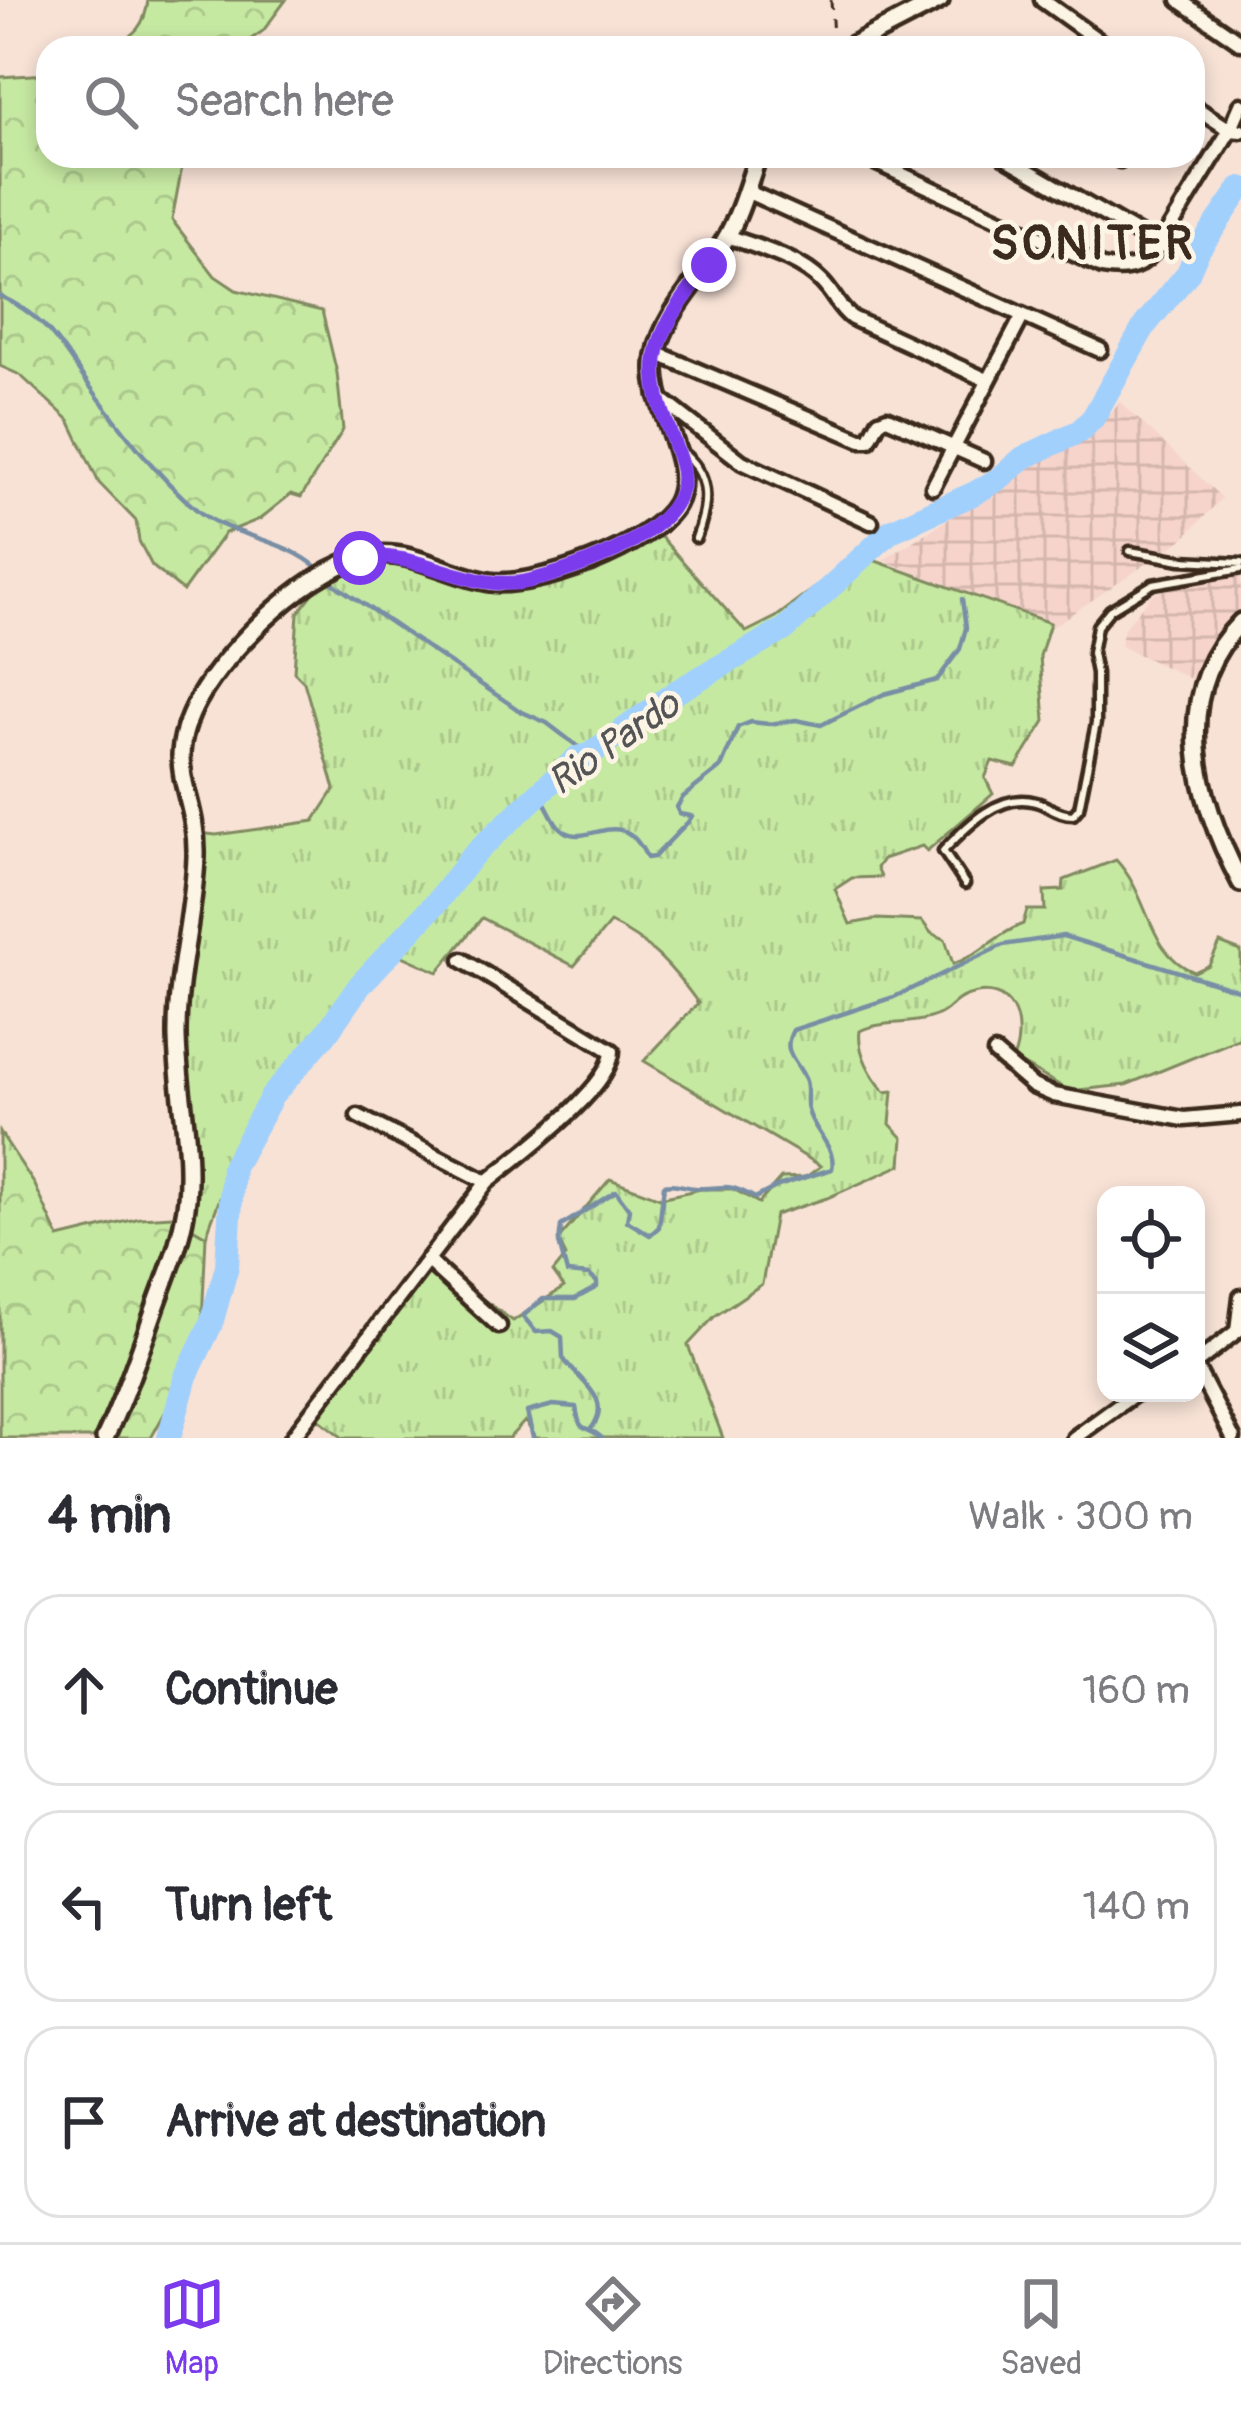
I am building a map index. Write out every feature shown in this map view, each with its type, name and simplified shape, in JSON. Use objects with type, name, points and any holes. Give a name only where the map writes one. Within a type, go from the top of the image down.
[{"type":"street","points":[[870,36],[940,0]]},
{"type":"street","points":[[1042,0],[1092,36]]},
{"type":"street","points":[[1182,1],[1241,44]]},
{"type":"street","points":[[888,168],[1102,267],[1133,269],[1159,246],[1236,131],[1241,105]]},
{"type":"street","points":[[1205,113],[1236,131]]},
{"type":"street","points":[[105,1438],[183,1231],[189,1142],[177,1040],[179,984],[196,852],[178,760],[184,729],[196,703],[215,671],[272,615],[316,580],[360,558],[397,555],[470,578],[510,584],[548,575],[662,523],[681,492],[683,477],[656,395],[656,353],[672,317],[728,236],[754,168]]},
{"type":"street","points":[[1024,168],[1159,246]]},
{"type":"street","points":[[746,191],[1100,350]]},
{"type":"street","points":[[728,236],[808,271],[853,318],[988,380]]},
{"type":"street","points":[[933,487],[1022,317]]},
{"type":"street","points":[[656,353],[861,440],[871,438],[879,422],[890,418],[984,461]]},
{"type":"street","points":[[656,395],[742,462],[871,522]]},
{"type":"street","points":[[1241,622],[1216,652],[1202,686],[1194,730],[1197,770],[1218,839],[1241,883]]},
{"type":"street","points":[[292,1438],[487,1182],[574,1105],[613,1058],[609,1046],[462,960]]},
{"type":"street","points":[[995,1053],[1033,1086],[1054,1095],[1184,1119],[1241,1114]]},
{"type":"street","points":[[358,1116],[487,1182]]},
{"type":"street","points":[[427,1260],[499,1326]]},
{"type":"street","points":[[1205,1357],[1239,1329],[1241,1297]]},
{"type":"street","points":[[1205,1383],[1233,1438]]},
{"type":"street","points":[[1074,1438],[1124,1402]]},
{"type":"lane","points":[[674,447],[695,462],[703,479],[706,512],[696,538]]},
{"type":"lane","points":[[1130,551],[1241,566]]},
{"type":"lane","points":[[964,884],[943,851],[982,814],[1018,800],[1041,803],[1065,815],[1079,808],[1096,723],[1092,653],[1097,626],[1110,610],[1153,584],[1241,566]]},
{"type":"path","points":[[831,0],[833,36]]},
{"type":"shaded area","points":[[1120,402],[1222,498],[1182,540],[1049,629],[883,560],[1100,424]]},
{"type":"shaded area","points":[[1241,574],[1241,612],[1222,629],[1210,649],[1202,684],[1120,646],[1124,628],[1152,595],[1180,583]]},
{"type":"green space","points":[[148,0],[286,0],[256,36],[129,36],[144,17]]},
{"type":"green space","points":[[36,75],[36,168],[182,168],[172,220],[215,276],[236,290],[322,311],[337,373],[343,430],[301,497],[291,494],[260,519],[225,533],[183,591],[152,566],[139,541],[136,521],[99,483],[69,420],[20,375],[0,366],[0,77]]},
{"type":"green space","points":[[660,536],[746,632],[776,617],[859,555],[1050,623],[1040,656],[1045,721],[1016,767],[992,761],[985,778],[993,794],[927,851],[922,846],[883,859],[877,868],[881,877],[852,878],[835,889],[850,924],[877,919],[922,921],[931,933],[945,939],[953,964],[1023,924],[1027,910],[1045,910],[1044,891],[1063,890],[1064,880],[1116,860],[1158,938],[1179,963],[1194,972],[1209,965],[1220,943],[1241,951],[1241,1038],[1126,1085],[1079,1090],[1077,1095],[1013,1059],[1017,1019],[1005,999],[995,994],[966,996],[926,1019],[860,1031],[870,1071],[885,1092],[893,1091],[890,1124],[903,1138],[901,1165],[775,1215],[762,1284],[715,1316],[688,1345],[723,1438],[536,1438],[525,1421],[509,1438],[343,1438],[311,1413],[427,1259],[513,1321],[564,1287],[553,1272],[566,1256],[558,1240],[610,1179],[660,1198],[701,1189],[733,1189],[759,1203],[781,1178],[806,1177],[821,1166],[644,1061],[698,1003],[637,938],[610,923],[574,966],[482,918],[438,972],[389,950],[347,1013],[281,1083],[231,1168],[206,1236],[184,1223],[180,999],[199,833],[216,835],[314,821],[335,789],[304,682],[294,672],[298,613],[330,571],[385,563],[500,590],[556,581]]},
{"type":"green space","points":[[0,1132],[35,1185],[59,1238],[140,1218],[172,1216],[206,1236],[202,1322],[151,1438],[0,1438]]},
{"type":"waterway","name":"Rio Pardo","points":[[169,1438],[186,1376],[211,1324],[227,1266],[233,1167],[272,1096],[325,1035],[360,985],[473,855],[577,758],[589,755],[676,692],[785,629],[891,531],[975,493],[1023,458],[1080,431],[1093,418],[1145,325],[1188,273],[1241,188]]},
{"type":"waterway","points":[[0,296],[51,334],[140,451],[197,510],[225,526],[290,550],[320,570]]},
{"type":"waterway","points":[[331,582],[589,755]]},
{"type":"waterway","points":[[531,798],[542,799],[564,831],[584,835],[617,829],[637,841],[647,858],[654,857],[692,816],[679,814],[677,807],[721,767],[738,727],[796,720],[821,725],[884,694],[937,680],[960,649],[966,628],[962,599]]},
{"type":"waterway","points":[[591,1429],[597,1418],[597,1399],[563,1358],[562,1337],[552,1331],[536,1332],[523,1316],[543,1299],[575,1299],[597,1287],[589,1275],[567,1273],[559,1243],[561,1226],[616,1191],[629,1209],[627,1221],[650,1235],[659,1227],[664,1185],[730,1187],[755,1198],[832,1169],[831,1154],[808,1110],[806,1081],[789,1051],[793,1030],[894,997],[1003,945],[1063,936],[1241,991]]},
{"type":"waterway","points":[[533,1438],[527,1412],[553,1405],[576,1407],[581,1426],[602,1438]]},
{"type":"district","name":"SONITER","points":[[1093,242]]},
{"type":"route","points":[[360,558],[397,555],[470,578],[510,584],[603,554],[662,523],[675,507],[683,477],[656,395],[656,353],[672,317],[709,265]]}]
